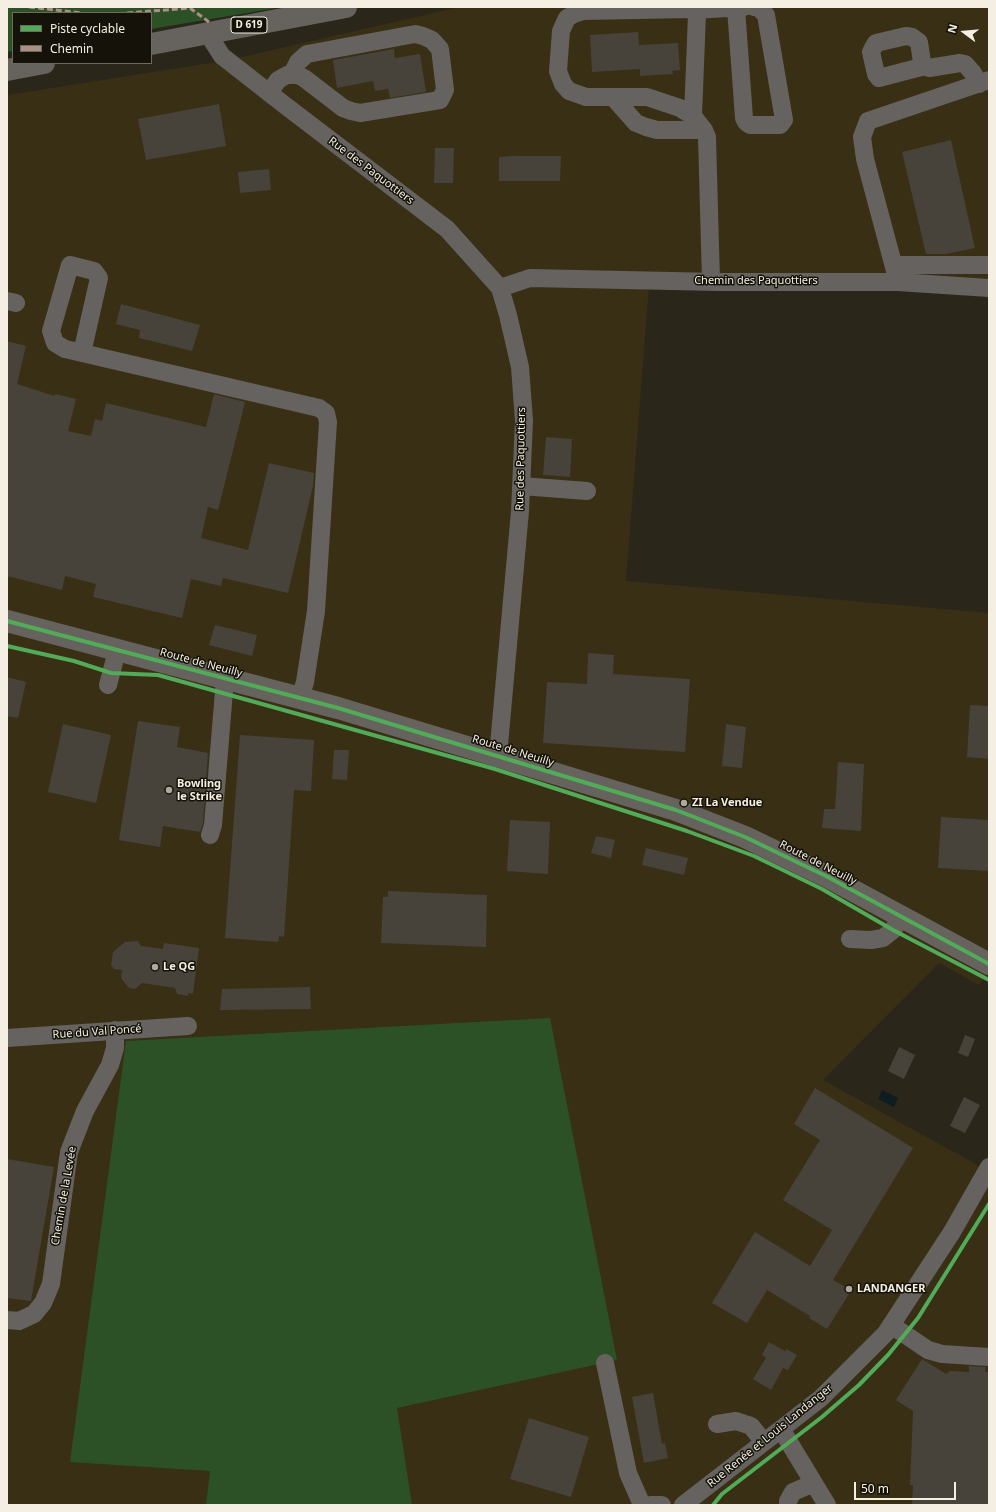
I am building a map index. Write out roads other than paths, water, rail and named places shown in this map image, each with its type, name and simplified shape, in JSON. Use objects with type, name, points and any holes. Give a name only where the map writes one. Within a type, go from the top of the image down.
[{"type":"main road","name":"D 619","points":[[152,44],[346,7]]},
{"type":"main road","points":[[7,70],[39,64]]},
{"type":"main road","name":"Route de Neuilly","points":[[7,622],[300,698],[676,810],[745,837],[828,877],[989,964]]},
{"type":"street","points":[[712,281],[707,137],[704,130],[693,116],[680,108],[647,97],[586,97],[569,91],[563,84],[558,71],[561,31],[567,18],[574,14],[583,12],[694,10],[740,7],[744,118],[750,126],[780,126],[784,120],[766,15],[759,8],[754,7]]},
{"type":"street","points":[[693,116],[697,14],[694,10]]},
{"type":"street","name":"Rue des Paquottiers","points":[[211,33],[213,42],[222,56],[447,229],[500,288],[508,315],[520,368],[524,421],[522,486],[498,756]]},
{"type":"street","points":[[269,93],[278,80],[292,74],[304,78],[343,108],[360,113],[440,100],[445,90],[440,49],[432,40],[415,34],[307,54],[298,62],[292,74]]},
{"type":"street","points":[[925,66],[929,68],[960,63],[965,64],[973,73],[986,82]]},
{"type":"street","points":[[986,82],[868,120],[862,137],[865,159],[896,273],[989,265]]},
{"type":"street","points":[[613,97],[636,123],[646,127],[657,130],[704,130]]},
{"type":"street","name":"Chemin des Paquottiers","points":[[500,288],[530,278],[712,281],[896,273],[989,288]]},
{"type":"street","points":[[82,353],[319,408],[326,413],[328,422],[316,611],[305,682],[300,698]]},
{"type":"street","points":[[522,486],[587,491]]},
{"type":"street","points":[[108,685],[117,651]]},
{"type":"street","points":[[210,835],[213,825],[224,678]]},
{"type":"street","points":[[850,939],[871,940],[883,938],[893,930],[901,917]]},
{"type":"street","name":"Rue du Val Poncé","points":[[7,1038],[188,1026]]},
{"type":"street","name":"Chemin de la Levée","points":[[7,1320],[19,1321],[34,1314],[43,1303],[51,1284],[69,1152],[86,1111],[110,1065],[115,1048],[115,1030]]},
{"type":"street","name":"Rue Renée et Louis Landanger","points":[[683,1505],[821,1398],[886,1333],[952,1232],[983,1192],[989,1167]]},
{"type":"street","points":[[891,1325],[928,1350],[942,1354],[989,1357]]},
{"type":"street","points":[[953,1355],[968,1343]]},
{"type":"street","points":[[605,1363],[628,1473],[642,1505]]},
{"type":"street","points":[[717,1424],[736,1421],[751,1426],[764,1442]]},
{"type":"street","points":[[781,1429],[826,1505]]},
{"type":"street","points":[[788,1505],[792,1492],[814,1483]]},
{"type":"street","points":[[650,1505],[662,1505]]},
{"type":"place","name":"Bowling le Strike","points":[[169,790]]},
{"type":"place","name":"ZI La Vendue","points":[[684,803]]},
{"type":"place","name":"Le QG","points":[[155,967]]},
{"type":"place","name":"LANDANGER","points":[[849,1289]]}]
